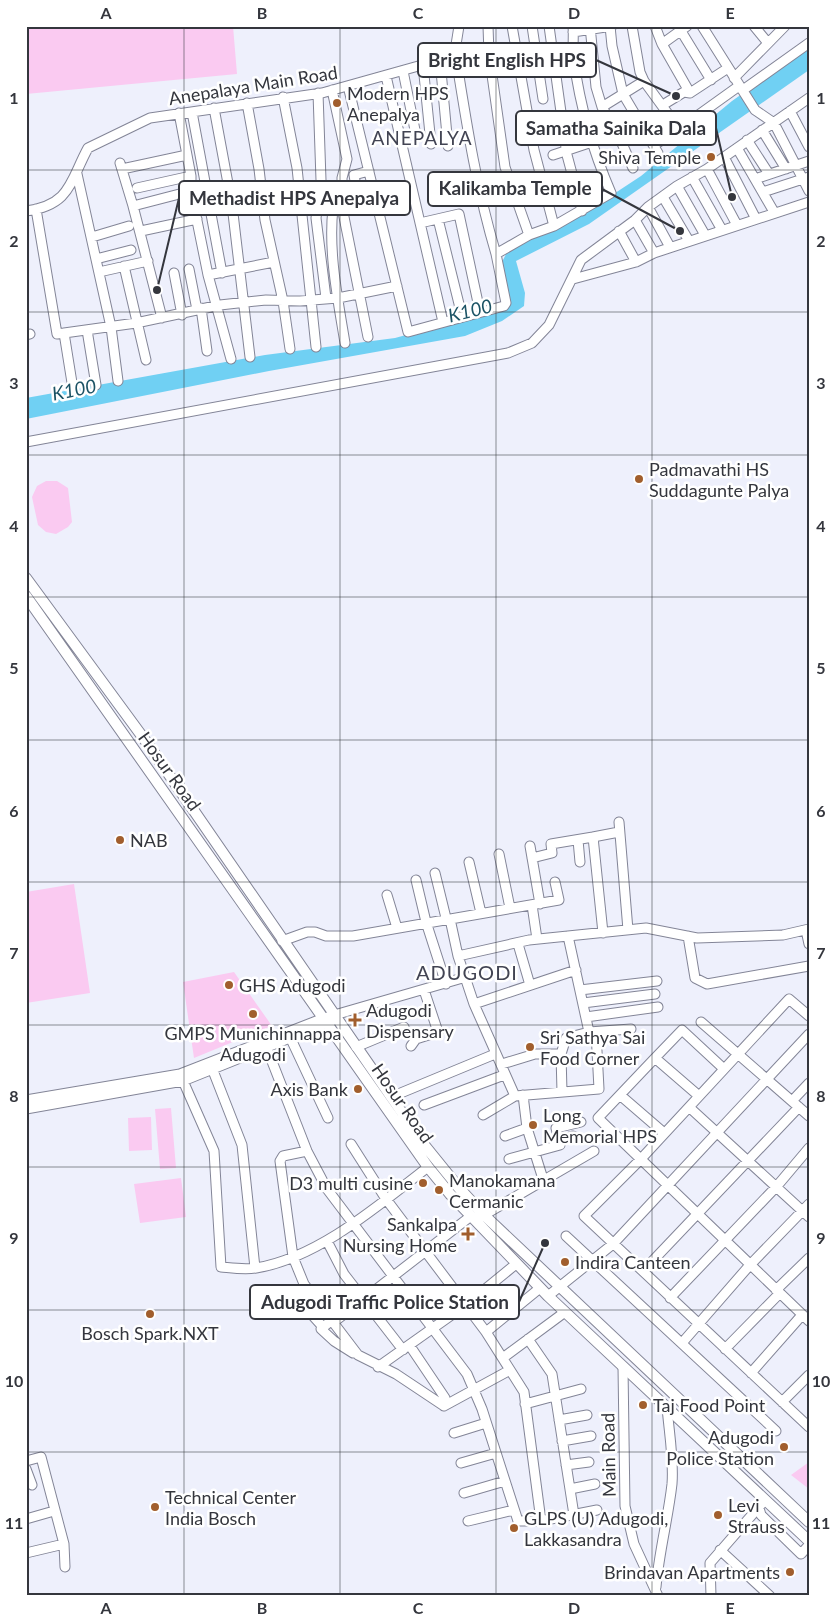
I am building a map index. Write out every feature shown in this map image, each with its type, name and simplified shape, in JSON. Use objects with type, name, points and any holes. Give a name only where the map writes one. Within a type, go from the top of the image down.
[{"type":"main road","name":"Hosur Road","points":[[26,578],[150,747],[282,941],[330,1019],[428,1167],[471,1216],[548,1296],[667,1407],[762,1504],[776,1510],[809,1541]]},
{"type":"main road","name":"Hosur Road","points":[[26,596],[330,1019],[356,1046],[448,1175],[484,1215],[809,1522]]},
{"type":"main road","points":[[776,1510],[785,1501]]},
{"type":"street","points":[[348,86],[408,332],[504,306],[506,303],[496,254],[482,208],[468,140],[455,51],[459,26]]},
{"type":"street","points":[[488,26],[489,54],[505,167],[529,235]]},
{"type":"street","points":[[512,26],[534,150],[554,226]]},
{"type":"street","points":[[532,26],[543,99]]},
{"type":"street","points":[[549,26],[567,150],[582,211]]},
{"type":"street","points":[[496,254],[529,235],[554,226],[611,193],[592,142],[573,59],[573,29],[611,26],[612,46],[623,94],[656,149],[739,85],[809,43]]},
{"type":"street","points":[[632,26],[640,72],[680,129]]},
{"type":"street","points":[[655,26],[662,44],[690,93]]},
{"type":"street","points":[[702,26],[756,110],[774,123],[806,178],[809,191]]},
{"type":"street","points":[[754,26],[768,44]]},
{"type":"street","points":[[739,85],[768,44],[785,26]]},
{"type":"street","points":[[590,28],[596,87],[602,107],[633,168]]},
{"type":"street","points":[[662,44],[684,29],[711,80]]},
{"type":"street","name":"Anepalaya Main Road","points":[[26,210],[36,209],[62,199],[77,174],[88,148],[113,139],[150,118],[283,97],[318,94],[422,66],[447,58],[455,51]]},
{"type":"street","points":[[440,60],[448,146]]},
{"type":"street","points":[[422,66],[431,144]]},
{"type":"street","points":[[666,102],[684,92],[690,93],[728,68]]},
{"type":"street","points":[[403,71],[416,135]]},
{"type":"street","points":[[386,76],[443,322]]},
{"type":"street","points":[[602,107],[644,80]]},
{"type":"street","points":[[332,90],[347,159],[342,178],[342,207],[368,337]]},
{"type":"street","points":[[318,94],[321,180],[316,218],[326,298]]},
{"type":"street","points":[[283,97],[297,168],[316,347]]},
{"type":"street","points":[[26,442],[508,353],[532,343],[549,325],[581,260],[677,186],[724,158],[809,98]]},
{"type":"street","points":[[247,103],[290,349]]},
{"type":"street","points":[[214,108],[232,205],[250,357]]},
{"type":"street","points":[[790,111],[809,147]]},
{"type":"street","points":[[192,112],[222,272]]},
{"type":"street","points":[[180,114],[191,176],[191,191],[208,275],[231,359]]},
{"type":"street","points":[[612,125],[634,114]]},
{"type":"street","points":[[762,130],[786,169]]},
{"type":"street","points":[[748,140],[769,174]]},
{"type":"street","points":[[553,155],[592,142]]},
{"type":"street","points":[[737,148],[774,212]]},
{"type":"street","points":[[162,318],[141,231],[121,166],[187,155]]},
{"type":"street","points":[[724,158],[756,219]]},
{"type":"street","points":[[755,179],[809,161]]},
{"type":"street","points":[[707,169],[737,226]]},
{"type":"street","points":[[359,204],[354,175],[370,171]]},
{"type":"street","points":[[77,174],[111,327],[118,381]]},
{"type":"street","points":[[137,188],[191,176]]},
{"type":"street","points":[[692,177],[722,230]]},
{"type":"street","points":[[763,192],[806,178]]},
{"type":"street","points":[[677,186],[706,235]]},
{"type":"street","points":[[134,206],[191,191]]},
{"type":"street","points":[[663,197],[689,241]]},
{"type":"street","points":[[573,279],[636,262],[670,247],[809,202]]},
{"type":"street","points":[[342,207],[332,208],[331,221],[338,298],[345,344]]},
{"type":"street","points":[[648,207],[670,247]]},
{"type":"street","points":[[36,209],[73,389]]},
{"type":"street","points":[[420,223],[459,214],[480,312]]},
{"type":"street","points":[[141,231],[197,219]]},
{"type":"street","points":[[438,219],[462,316]]},
{"type":"street","points":[[635,220],[654,253]]},
{"type":"street","points":[[92,237],[129,226]]},
{"type":"street","points":[[619,231],[636,262]]},
{"type":"street","points":[[96,259],[131,250]]},
{"type":"street","points":[[99,272],[148,261]]},
{"type":"street","points":[[208,275],[274,262]]},
{"type":"street","points":[[124,266],[146,360]]},
{"type":"street","points":[[190,269],[207,351]]},
{"type":"street","points":[[174,273],[182,315]]},
{"type":"street","points":[[61,333],[182,315],[216,305],[338,298],[397,286]]},
{"type":"street","points":[[86,330],[96,385]]},
{"type":"street","points":[[532,858],[552,854],[550,844],[593,837],[619,827],[628,930]]},
{"type":"street","points":[[593,837],[603,933]]},
{"type":"street","points":[[578,840],[580,862]]},
{"type":"street","points":[[530,846],[536,904],[537,939]]},
{"type":"street","points":[[499,854],[510,908]]},
{"type":"street","points":[[469,862],[480,913]]},
{"type":"street","points":[[436,873],[458,956],[474,1004],[495,1054],[502,1064],[504,1075],[519,1096],[543,1179]]},
{"type":"street","points":[[416,880],[426,922],[446,984]]},
{"type":"street","points":[[282,941],[307,932],[326,936],[353,936],[559,900],[555,882]]},
{"type":"street","points":[[387,895],[397,928]]},
{"type":"street","points":[[458,956],[537,939],[646,928],[697,938],[783,935],[807,929],[809,944]]},
{"type":"street","points":[[483,1115],[519,1096],[599,1089],[592,1032],[586,1017],[568,936]]},
{"type":"street","points":[[688,936],[695,978],[707,984],[809,966]]},
{"type":"street","points":[[518,944],[530,985]]},
{"type":"street","points":[[474,1004],[576,970]]},
{"type":"street","points":[[26,1110],[181,1078],[330,1019],[466,978]]},
{"type":"street","points":[[580,990],[658,981]]},
{"type":"street","points":[[411,1046],[416,1040],[438,1032],[424,990]]},
{"type":"street","points":[[583,1004],[655,994]]},
{"type":"street","points":[[809,1016],[790,999],[640,1160],[584,1216],[750,1373],[809,1426]]},
{"type":"street","points":[[586,1017],[658,1007]]},
{"type":"street","points":[[211,1065],[290,1037],[330,1019]]},
{"type":"street","points":[[700,1022],[809,1116]]},
{"type":"street","points":[[356,1046],[404,1027]]},
{"type":"street","points":[[562,1092],[561,1054],[566,1038],[592,1032],[631,1029]]},
{"type":"street","points":[[724,1069],[682,1030],[598,1118],[750,1266],[807,1318],[750,1373]]},
{"type":"street","points":[[548,1296],[613,1244],[809,1034]]},
{"type":"street","points":[[290,1037],[328,1118]]},
{"type":"street","points":[[266,1046],[307,1151],[327,1189],[467,1374],[486,1423],[518,1520],[541,1520],[597,1510]]},
{"type":"street","points":[[391,1096],[495,1054]]},
{"type":"street","points":[[502,1064],[535,1054],[561,1054]]},
{"type":"street","points":[[655,1058],[699,1096]]},
{"type":"street","points":[[211,1065],[242,1145],[256,1268]]},
{"type":"street","points":[[424,1105],[504,1075]]},
{"type":"street","points":[[26,1100],[181,1078]]},
{"type":"street","points":[[181,1078],[214,1151],[221,1268],[256,1268],[292,1256],[327,1240],[428,1167]]},
{"type":"street","points":[[792,1100],[809,1083]]},
{"type":"street","points":[[620,1094],[664,1133]]},
{"type":"street","points":[[689,1107],[777,1186],[805,1214]]},
{"type":"street","points":[[643,1271],[799,1107]]},
{"type":"street","points":[[509,1159],[560,1145],[556,1128],[581,1122]]},
{"type":"street","points":[[505,1136],[527,1128]]},
{"type":"street","points":[[560,1140],[573,1136]]},
{"type":"street","points":[[351,1144],[386,1198],[467,1304],[504,1357],[524,1392],[541,1520]]},
{"type":"street","points":[[670,1298],[777,1186],[809,1148]]},
{"type":"street","points":[[307,1151],[283,1156],[280,1161],[292,1256],[304,1284],[358,1356]]},
{"type":"street","points":[[484,1215],[594,1151]]},
{"type":"street","points":[[682,1343],[700,1326],[750,1266],[805,1214],[809,1204]]},
{"type":"street","points":[[323,1327],[427,1252],[471,1216]]},
{"type":"street","points":[[566,1236],[776,1431]]},
{"type":"street","points":[[327,1240],[344,1274],[407,1348],[445,1398],[444,1406]]},
{"type":"street","points":[[725,1349],[809,1258]]},
{"type":"street","points":[[378,1367],[467,1304],[516,1264]]},
{"type":"street","points":[[486,1332],[540,1288]]},
{"type":"street","points":[[304,1306],[323,1327],[321,1329],[334,1341],[378,1367],[396,1374],[444,1406]]},
{"type":"street","points":[[504,1357],[565,1312]]},
{"type":"street","points":[[528,1339],[552,1374],[574,1515]]},
{"type":"street","name":"Main Road","points":[[623,1366],[626,1506],[634,1544],[657,1592]]},
{"type":"street","points":[[444,1406],[510,1370]]},
{"type":"street","points":[[782,1402],[809,1375]]},
{"type":"street","points":[[525,1404],[581,1389]]},
{"type":"street","points":[[657,1592],[659,1551],[666,1525],[672,1482],[667,1407]]},
{"type":"street","points":[[559,1420],[587,1415]]},
{"type":"street","points":[[454,1434],[486,1423]]},
{"type":"street","points":[[562,1441],[591,1436]]},
{"type":"street","points":[[461,1463],[496,1453]]},
{"type":"street","points":[[26,1461],[41,1457],[64,1544],[65,1567]]},
{"type":"street","points":[[566,1465],[589,1462]]},
{"type":"street","points":[[26,1469],[32,1485]]},
{"type":"street","points":[[464,1493],[505,1481]]},
{"type":"street","points":[[570,1489],[595,1484]]},
{"type":"street","points":[[713,1593],[710,1563],[762,1504]]},
{"type":"street","points":[[762,1504],[761,1515],[800,1554],[809,1546]]},
{"type":"street","points":[[468,1521],[514,1510]]},
{"type":"street","points":[[26,1519],[54,1511]]},
{"type":"street","points":[[26,1553],[64,1544]]},
{"type":"street","points":[[720,1550],[770,1596]]},
{"type":"shaded area","points":[[26,26],[233,26],[237,74],[26,94]]},
{"type":"shaded area","points":[[46,481],[57,481],[68,488],[72,522],[68,527],[56,534],[46,532],[38,525],[32,497],[37,486]]},
{"type":"shaded area","points":[[74,884],[90,993],[26,1003],[26,892]]},
{"type":"shaded area","points":[[234,972],[272,1026],[194,1058],[183,982]]},
{"type":"shaded area","points":[[171,1108],[176,1168],[160,1169],[155,1109]]},
{"type":"shaded area","points":[[151,1117],[152,1150],[129,1151],[128,1118]]},
{"type":"shaded area","points":[[181,1178],[186,1217],[140,1223],[134,1184]]},
{"type":"shaded area","points":[[809,1462],[809,1489],[791,1475]]},
{"type":"water","name":"K100","points":[[809,46],[809,70],[589,224],[516,261],[525,293],[524,306],[502,321],[465,336],[269,371],[26,419],[26,398],[265,355],[395,338],[508,307],[501,264],[506,254],[522,242],[603,201],[641,176],[732,101]]},
{"type":"place","name":"Bright English HPS","points":[[676,96]]},
{"type":"place","name":"Modern HPS Anepalya","points":[[337,103]]},
{"type":"place","name":"Shiva Temple","points":[[711,157]]},
{"type":"place","name":"Samatha Sainika Dala","points":[[732,197]]},
{"type":"place","name":"Kalikamba Temple","points":[[680,231]]},
{"type":"place","name":"Methadist HPS Anepalya","points":[[157,290]]},
{"type":"place","name":"Padmavathi HS Suddagunte Palya","points":[[639,479]]},
{"type":"place","name":"NAB","points":[[120,840]]},
{"type":"place","name":"GHS Adugodi","points":[[229,985]]},
{"type":"place","name":"GMPS Munichinnappa Adugodi","points":[[253,1014]]},
{"type":"place","name":"Adugodi Dispensary","points":[[355,1020]]},
{"type":"place","name":"Sri Sathya Sai Food Corner","points":[[530,1047]]},
{"type":"place","name":"Axis Bank","points":[[358,1089]]},
{"type":"place","name":"Long Memorial HPS","points":[[533,1125]]},
{"type":"place","name":"D3 multi cusine","points":[[423,1183]]},
{"type":"place","name":"Manokamana Cermanic","points":[[439,1190]]},
{"type":"place","name":"Sankalpa Nursing Home","points":[[468,1234]]},
{"type":"place","name":"Adugodi Traffic Police Station","points":[[545,1243]]},
{"type":"place","name":"Indira Canteen","points":[[565,1262]]},
{"type":"place","name":"Bosch Spark.NXT","points":[[150,1314]]},
{"type":"place","name":"Taj Food Point","points":[[643,1405]]},
{"type":"place","name":"Adugodi Police Station","points":[[784,1447]]},
{"type":"place","name":"Technical Center India Bosch","points":[[155,1507]]},
{"type":"place","name":"Levi Strauss","points":[[718,1515]]},
{"type":"place","name":"GLPS (U) Adugodi, Lakkasandra","points":[[514,1528]]},
{"type":"place","name":"Brindavan Apartments","points":[[790,1572]]},
{"type":"district","name":"ANEPALYA","points":[[422,137]]},
{"type":"district","name":"ADUGODI","points":[[467,972]]}]
